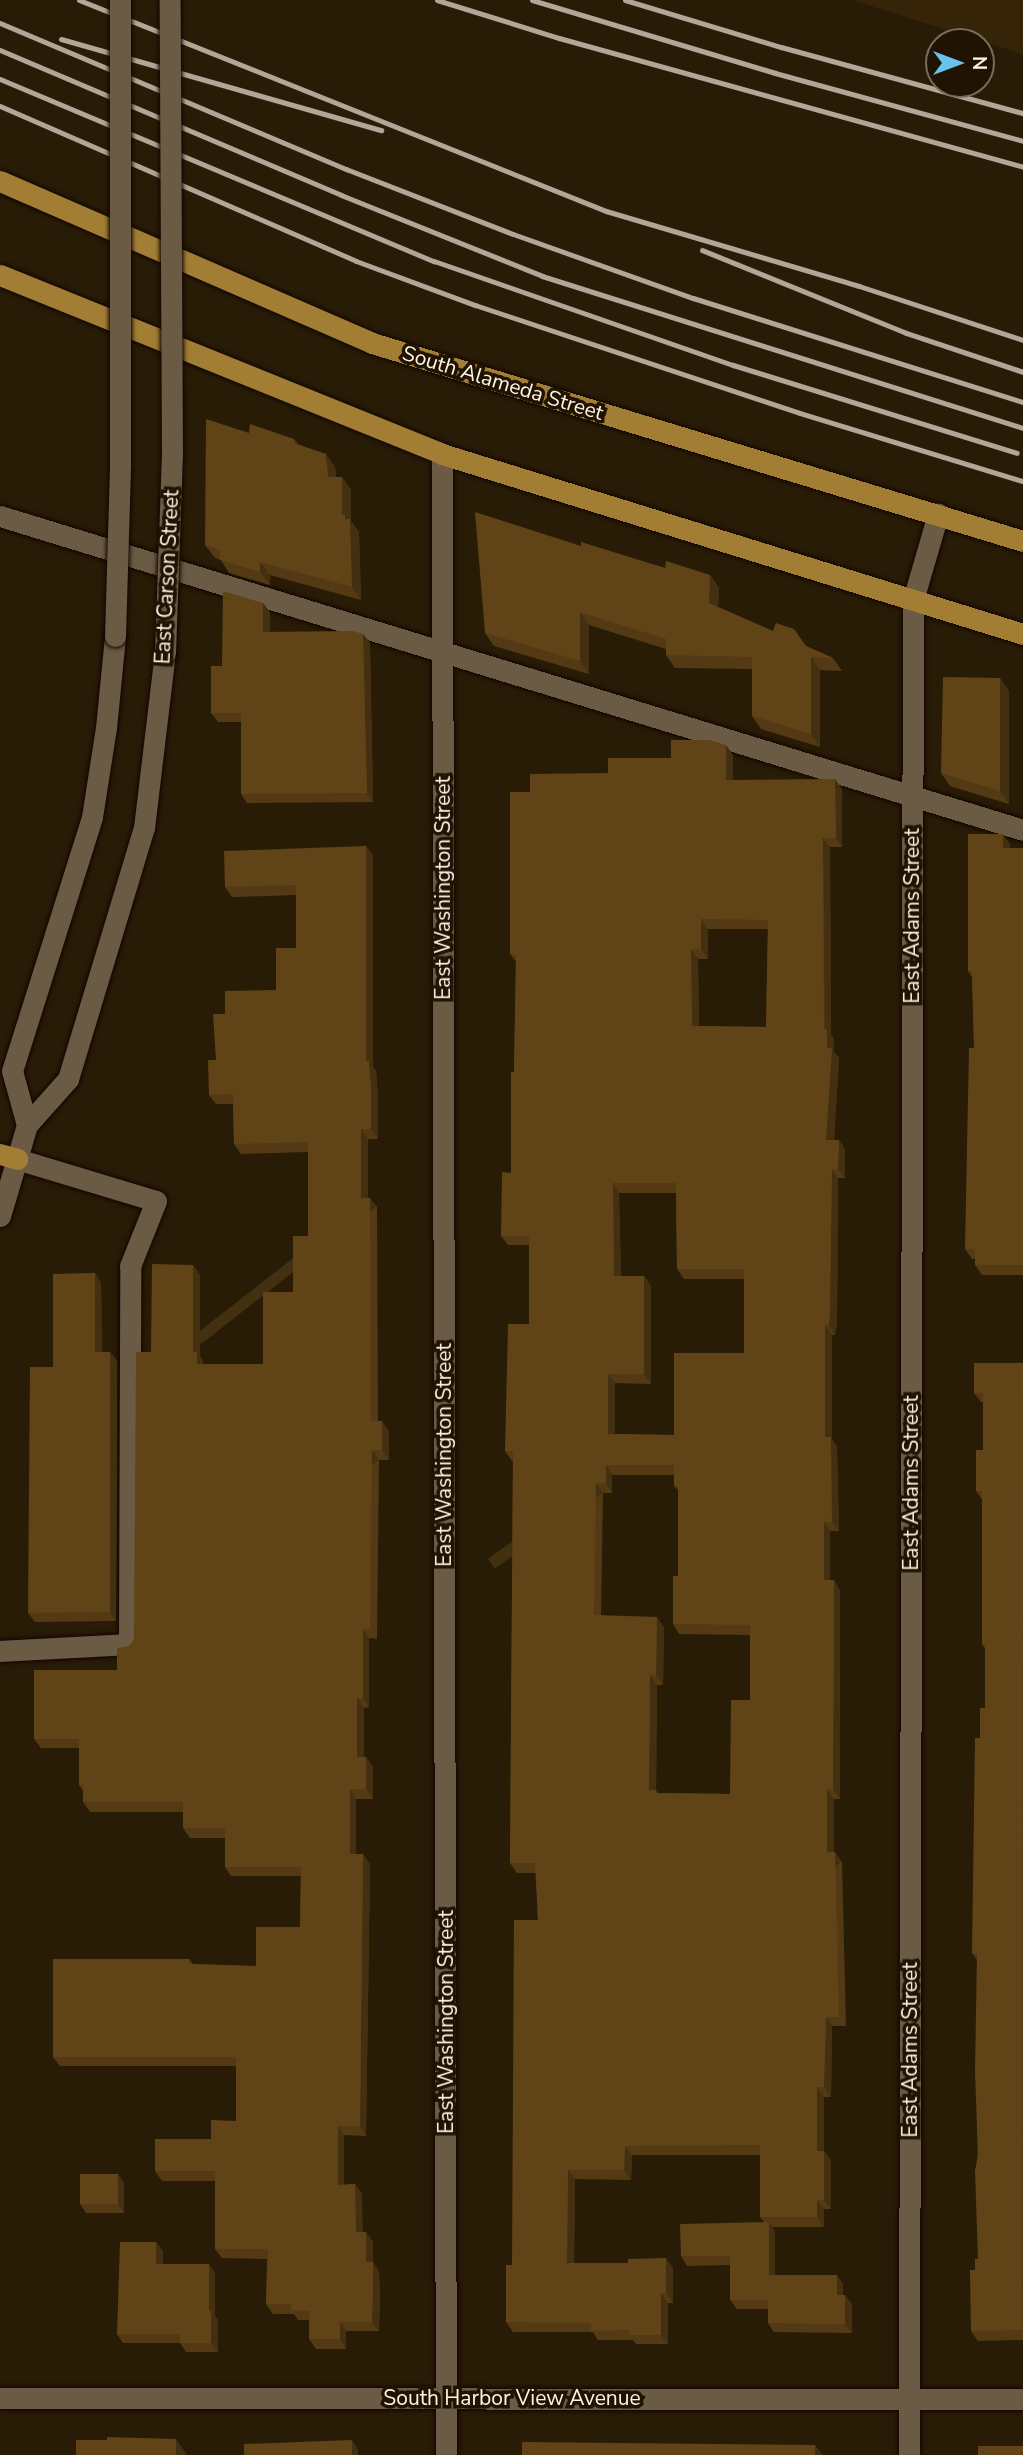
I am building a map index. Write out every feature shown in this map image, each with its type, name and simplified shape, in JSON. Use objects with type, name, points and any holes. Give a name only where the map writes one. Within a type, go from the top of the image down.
[{"type":"main road","name":"South Alameda Street","points":[[2,188],[372,343],[1023,541]]},
{"type":"main road","points":[[0,275],[442,454],[1023,634]]},
{"type":"street","points":[[27,1125],[12,1071],[92,817],[106,728],[115,636],[120,463],[120,0]]},
{"type":"street","name":"East Carson Street","points":[[0,1216],[8,1157],[27,1125],[68,1079],[144,828],[165,653],[172,455],[170,0]]},
{"type":"street","name":"East Washington Street","points":[[442,454],[446,2455]]},
{"type":"street","name":"East Adams Street","points":[[909,2455],[913,600],[938,514]]},
{"type":"street","points":[[0,516],[1023,830]]},
{"type":"street","points":[[0,1651],[129,1644],[130,1266],[156,1201],[8,1157]]},
{"type":"street","name":"South Harbor View Avenue","points":[[0,2398],[1023,2399]]},
{"type":"shaded area","points":[[852,0],[1023,0],[1023,54],[995,45],[995,28],[941,28]]},
{"type":"building","points":[[206,419],[249,433],[250,424],[294,439],[294,443],[326,454],[328,477],[342,477],[342,515],[345,515],[345,519],[350,519],[352,587],[260,562],[260,572],[220,560],[220,550],[205,545]]},
{"type":"building","points":[[475,512],[581,546],[581,542],[665,568],[666,561],[710,575],[709,603],[773,631],[776,623],[794,629],[806,646],[833,658],[811,657],[811,734],[752,716],[752,657],[666,655],[666,639],[580,612],[580,661],[485,633]]},
{"type":"building","points":[[223,591],[263,603],[263,632],[353,631],[363,634],[367,793],[241,794],[241,713],[211,713],[211,666],[222,666]]},
{"type":"building","points":[[943,677],[1000,678],[1000,791],[941,773]]},
{"type":"building","points":[[671,740],[709,740],[726,745],[726,780],[835,779],[836,838],[823,838],[824,1029],[827,1029],[827,1048],[832,1048],[826,1140],[839,1140],[838,1169],[832,1169],[830,1313],[829,1325],[825,1325],[825,1437],[831,1437],[832,1522],[824,1522],[824,1580],[834,1580],[833,1789],[827,1789],[827,1852],[835,1852],[839,2017],[826,2017],[824,2087],[817,2087],[817,2151],[824,2151],[824,2200],[817,2200],[817,2217],[760,2217],[760,2145],[625,2146],[624,2170],[568,2170],[567,2263],[628,2263],[628,2259],[666,2258],[666,2293],[661,2293],[661,2335],[629,2335],[629,2330],[591,2331],[591,2323],[506,2322],[506,2265],[512,2265],[514,1920],[538,1920],[535,1863],[510,1863],[513,1451],[505,1451],[508,1324],[529,1324],[529,1236],[501,1236],[502,1172],[511,1173],[511,1072],[514,1072],[516,955],[510,954],[510,792],[530,792],[530,774],[608,773],[608,758],[671,758]],"holes":[[[701,919],[768,920],[766,1027],[692,1026],[691,949],[701,949]],[[613,1183],[676,1183],[677,1269],[744,1269],[744,1353],[674,1353],[674,1435],[608,1434],[608,1374],[644,1374],[644,1276],[614,1276]],[[606,1465],[674,1465],[674,1486],[678,1486],[678,1576],[673,1576],[673,1624],[750,1625],[750,1700],[731,1700],[730,1794],[656,1793],[656,1790],[649,1790],[650,1675],[656,1675],[657,1617],[594,1615],[596,1483],[606,1483]]]},
{"type":"building","points":[[968,834],[1003,834],[1003,848],[1023,848],[1023,1265],[975,1265],[975,1249],[965,1249],[969,1048],[974,1048],[972,971],[968,971]]},
{"type":"building","points":[[366,846],[366,1061],[369,1061],[371,1088],[371,1129],[361,1129],[361,1198],[370,1198],[371,1421],[382,1421],[382,1450],[372,1450],[370,1629],[363,1629],[363,1698],[357,1698],[357,1757],[366,1757],[366,1789],[350,1789],[350,1854],[363,1854],[360,2126],[338,2126],[338,2185],[355,2184],[356,2232],[366,2232],[366,2262],[373,2262],[372,2322],[340,2322],[340,2339],[309,2339],[310,2311],[291,2310],[291,2304],[266,2304],[268,2249],[215,2249],[215,2171],[155,2171],[155,2139],[211,2139],[211,2120],[236,2121],[236,2057],[53,2057],[53,1959],[189,1959],[189,1964],[256,1966],[256,1927],[300,1927],[301,1867],[225,1867],[225,1828],[183,1828],[183,1802],[83,1802],[83,1785],[79,1785],[79,1739],[34,1739],[34,1670],[117,1670],[117,1648],[129,1646],[134,1640],[136,1352],[151,1352],[152,1264],[193,1265],[193,1352],[197,1352],[197,1364],[263,1364],[263,1292],[293,1292],[293,1236],[308,1236],[308,1142],[234,1144],[233,1094],[209,1095],[208,1060],[216,1060],[213,1014],[225,1014],[225,991],[276,990],[276,948],[296,948],[296,885],[225,887],[224,851]]},
{"type":"building","points":[[95,1273],[95,1352],[110,1352],[110,1612],[28,1613],[30,1367],[53,1367],[53,1274]]},
{"type":"building","points":[[974,1363],[1023,1363],[1022,2330],[971,2331],[970,2270],[975,2270],[975,2259],[978,2259],[975,2171],[978,2155],[975,2072],[977,1953],[972,1953],[975,1738],[980,1738],[980,1708],[985,1708],[985,1644],[982,1644],[982,1491],[976,1491],[976,1450],[983,1450],[983,1393],[974,1393]]},
{"type":"building","points":[[80,2174],[118,2174],[118,2204],[80,2204]]},
{"type":"building","points":[[769,2222],[769,2275],[837,2275],[837,2295],[845,2295],[845,2324],[768,2323],[768,2300],[730,2300],[730,2256],[681,2256],[680,2224]]},
{"type":"building","points":[[120,2242],[156,2242],[156,2264],[209,2264],[211,2343],[180,2343],[180,2334],[117,2334]]},
{"type":"building","points":[[107,2437],[176,2439],[176,2455],[76,2455],[76,2440],[107,2440]]},
{"type":"building","points":[[352,2440],[352,2455],[244,2455],[244,2444]]},
{"type":"building","points":[[522,2442],[815,2445],[815,2455],[522,2455]]},
{"type":"building","points":[[978,2446],[1023,2446],[1023,2455],[978,2455]]},
{"type":"railway","points":[[79,0],[606,211],[859,286],[1023,340]]},
{"type":"railway","points":[[437,0],[559,38],[1023,167]]},
{"type":"railway","points":[[532,0],[775,73],[1023,141]]},
{"type":"railway","points":[[625,0],[781,47],[1023,113]]},
{"type":"railway","points":[[0,23],[346,169],[513,234],[693,298],[1023,402]]},
{"type":"railway","points":[[61,39],[381,130]]},
{"type":"railway","points":[[0,50],[341,195],[542,276],[1023,428]]},
{"type":"railway","points":[[0,79],[434,261],[733,365],[1017,453]]},
{"type":"railway","points":[[0,106],[356,261],[475,305],[800,413],[1023,481]]},
{"type":"railway","points":[[702,250],[906,333],[1023,372]]}]
